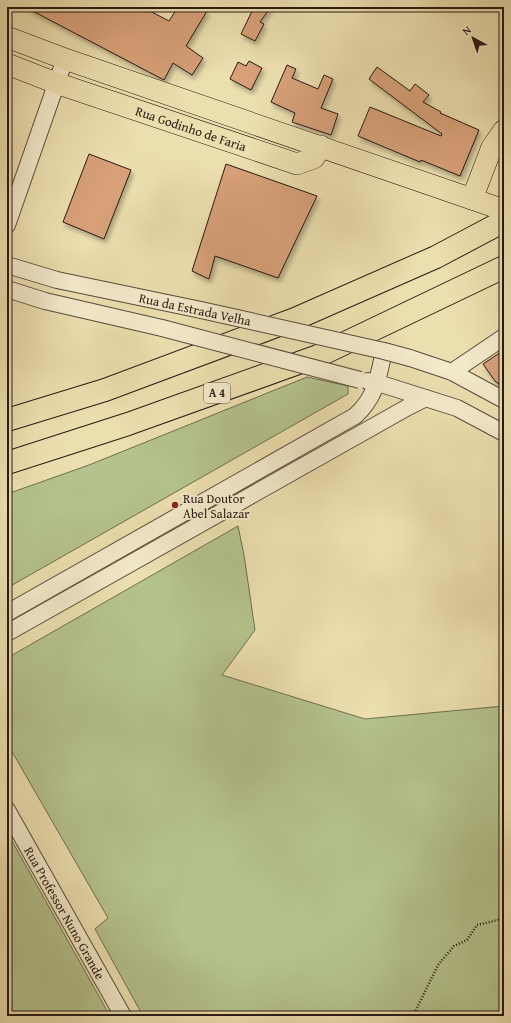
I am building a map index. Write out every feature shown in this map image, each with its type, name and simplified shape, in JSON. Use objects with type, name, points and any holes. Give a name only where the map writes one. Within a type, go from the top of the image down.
[{"type":"highway","points":[[7,420],[105,390],[295,319],[436,257],[504,222]]},
{"type":"highway","name":"A 4","points":[[7,463],[128,424],[318,356],[504,267]]},
{"type":"main road","name":"Rua Godinho de Faria","points":[[7,36],[64,59],[489,204]]},
{"type":"main road","name":"Rua Godinho de Faria","points":[[7,64],[297,164],[314,158],[321,146]]},
{"type":"main road","points":[[489,204],[492,146],[504,130]]},
{"type":"street","points":[[7,225],[64,59]]},
{"type":"street","name":"Rua da Estrada Velha","points":[[7,265],[57,280],[201,310],[410,358],[452,372],[504,400]]},
{"type":"street","name":"Rua da Estrada Velha","points":[[7,289],[360,380],[378,378],[426,398],[457,408],[504,433]]},
{"type":"street","points":[[452,372],[504,337]]},
{"type":"street","points":[[7,613],[355,416],[366,407],[378,378],[384,351]]},
{"type":"street","points":[[7,633],[401,410],[426,398]]},
{"type":"street","name":"Rua Professor Nuno Grande","points":[[7,810],[123,1016]]},
{"type":"path","points":[[413,1016],[438,965],[454,946],[467,940],[477,925],[498,920],[504,921]]},
{"type":"path","points":[[7,1014],[26,1016]]},
{"type":"green space","points":[[307,377],[348,386],[348,394],[7,588],[7,494],[89,465]]},
{"type":"green space","points":[[238,526],[244,555],[255,630],[222,675],[365,719],[504,706],[504,1016],[143,1016],[95,929],[108,918],[7,743],[7,658]]},
{"type":"green space","points":[[7,832],[110,1016],[7,1016]]},
{"type":"building","points":[[25,7],[142,7],[169,21],[178,7],[201,7],[207,11],[186,46],[203,58],[192,75],[173,63],[164,80]]},
{"type":"building","points":[[254,7],[271,7],[260,22],[264,24],[255,41],[241,34]]},
{"type":"building","points":[[249,61],[262,68],[251,90],[230,79],[238,62],[246,66]]},
{"type":"building","points":[[287,65],[296,69],[292,78],[318,89],[324,75],[333,79],[321,108],[338,114],[331,135],[292,122],[295,113],[271,102]]},
{"type":"building","points":[[377,67],[410,91],[415,84],[429,95],[423,102],[441,112],[440,113],[479,130],[460,176],[421,160],[420,162],[358,136],[370,107],[441,136],[442,134],[369,79]]},
{"type":"building","points":[[89,154],[131,170],[104,239],[63,222]]},
{"type":"building","points":[[226,164],[317,196],[278,278],[215,256],[209,279],[192,271]]},
{"type":"building","points":[[504,350],[504,388],[495,381],[483,364]]},
{"type":"place","name":"Rua Doutor Abel Salazar","points":[[175,505]]}]
